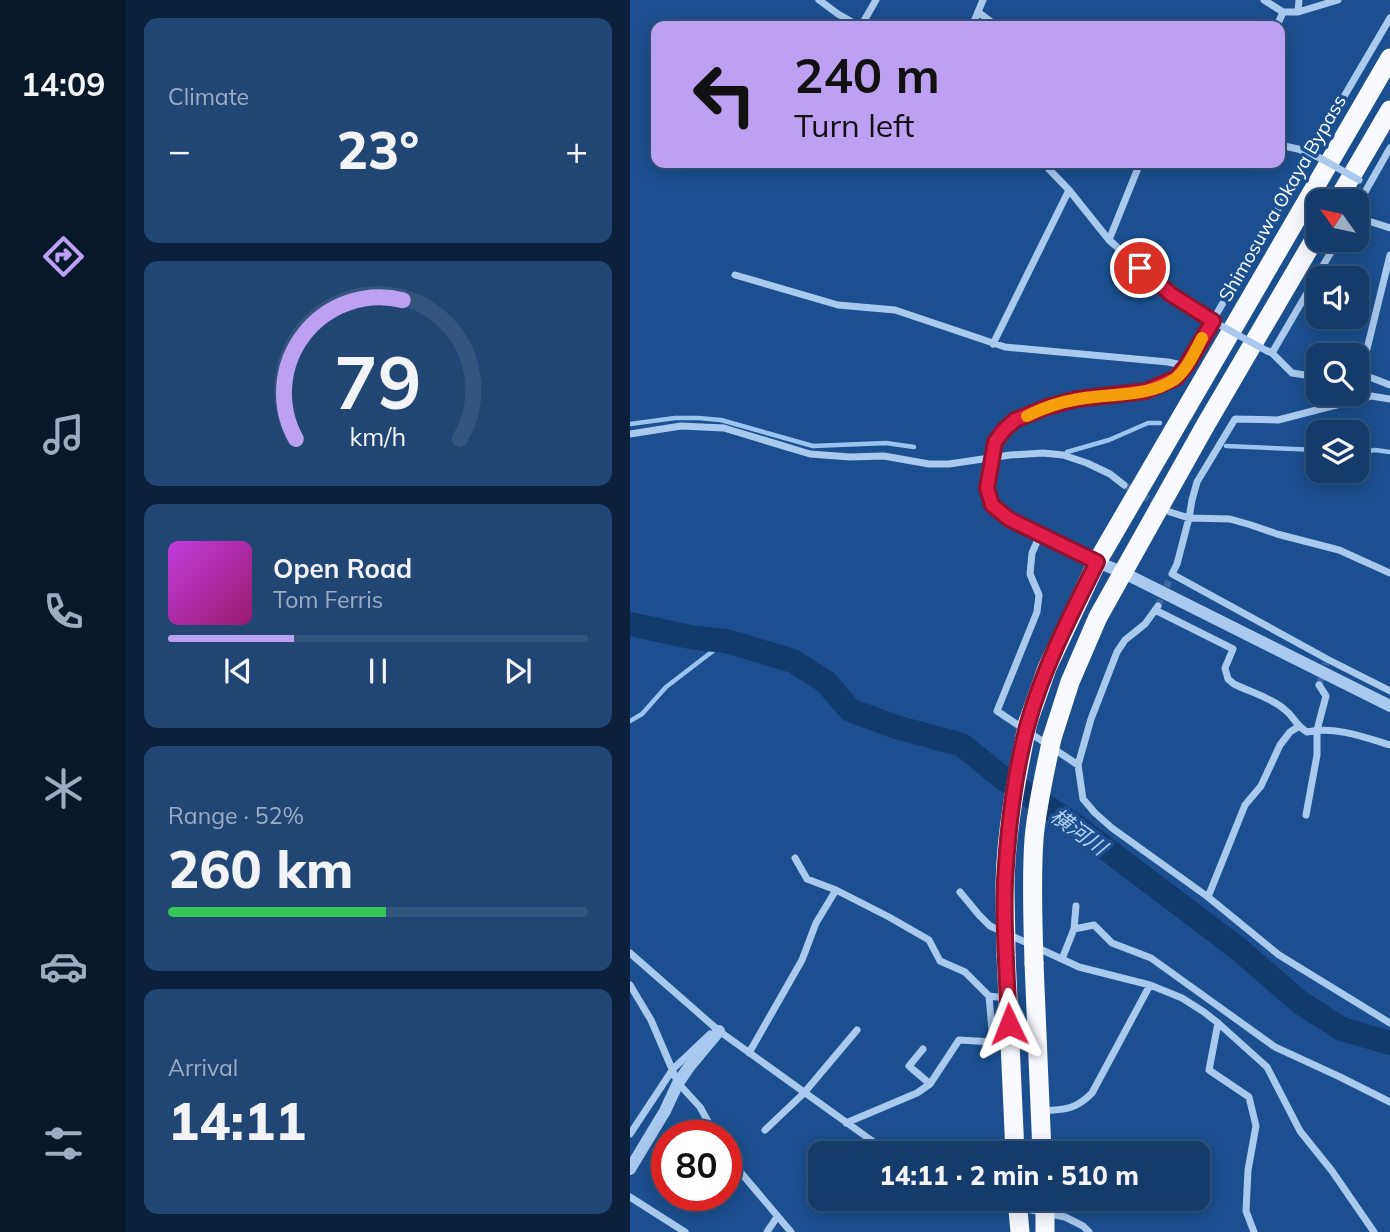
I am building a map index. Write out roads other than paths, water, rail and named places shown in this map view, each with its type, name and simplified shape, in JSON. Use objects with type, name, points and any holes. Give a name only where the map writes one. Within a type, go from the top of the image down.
[{"type":"highway","name":"Shimosuwa Okaya Bypass","points":[[1014,1141],[999,997],[1006,955],[1005,883],[1008,836],[1028,722],[1047,668],[1097,562],[1390,58]]},
{"type":"highway","points":[[1344,189],[1390,110]]},
{"type":"highway","points":[[1041,1141],[1034,962],[1034,839],[1052,738],[1070,682],[1097,617],[1307,252]]},
{"type":"highway","points":[[1018,1211],[1020,1232]]},
{"type":"highway","points":[[1045,1211],[1045,1232]]},
{"type":"street","points":[[819,0],[851,21]]},
{"type":"street","points":[[863,21],[876,0]]},
{"type":"street","points":[[974,21],[983,0]]},
{"type":"street","points":[[1264,0],[1283,12],[1298,12],[1338,0]]},
{"type":"street","points":[[1298,12],[1299,0]]},
{"type":"street","points":[[978,12],[990,21]]},
{"type":"street","points":[[1279,21],[1283,12]]},
{"type":"street","points":[[1390,18],[1215,322],[1176,378],[1146,391],[1077,399],[1015,420],[995,442],[987,488],[992,505],[1009,519],[1122,572],[1390,706]]},
{"type":"street","points":[[1285,147],[1320,158],[1370,187],[1390,148]]},
{"type":"street","points":[[1048,168],[1109,240],[1172,295],[1269,352],[1293,373],[1306,375]]},
{"type":"street","points":[[1109,240],[1138,168]]},
{"type":"street","points":[[993,344],[1069,190]]},
{"type":"street","points":[[1369,221],[1390,228]]},
{"type":"street","points":[[1269,352],[1331,252]]},
{"type":"street","points":[[1368,343],[1390,256]]},
{"type":"street","points":[[735,275],[838,305],[895,310],[1005,347],[1186,366]]},
{"type":"street","points":[[1369,378],[1390,384]]},
{"type":"street","points":[[1390,399],[1371,396],[1279,420],[1235,419],[1197,482],[1177,564],[1171,578],[1326,661],[1390,691]]},
{"type":"street","points":[[630,434],[681,426],[724,428],[810,454],[884,456],[929,464],[1032,453],[1063,455],[1110,474],[1124,485]]},
{"type":"street","points":[[1170,512],[1189,518],[1230,519],[1339,550],[1390,573]]},
{"type":"street","points":[[1040,535],[1032,553],[1030,574],[1039,595],[1037,612],[997,711],[1078,765]]},
{"type":"street","points":[[1390,745],[1352,734],[1317,730],[1307,732],[1298,727],[1283,707],[1228,679],[1225,668],[1233,649],[1156,608],[1145,624],[1125,640],[1117,652],[1091,719],[1078,765],[1083,799],[1112,828],[1208,897],[1279,955],[1390,1023]]},
{"type":"street","points":[[1306,815],[1317,755],[1317,730],[1326,696],[1319,685]]},
{"type":"street","points":[[1208,897],[1245,805],[1261,786],[1280,745],[1290,732],[1298,727]]},
{"type":"street","points":[[795,858],[807,879],[836,890],[929,940],[940,961],[965,972],[999,997],[993,1042],[958,1040],[930,1084],[917,1093],[846,1123]]},
{"type":"street","points":[[749,1053],[802,960],[816,923],[836,890]]},
{"type":"street","points":[[960,892],[990,926],[1079,967],[1150,985],[1182,998],[1218,1023],[1267,1067],[1300,1131],[1332,1171],[1374,1232]]},
{"type":"street","points":[[1062,959],[1074,929],[1076,906]]},
{"type":"street","points":[[1074,929],[1094,925],[1112,943],[1151,958],[1275,1047],[1390,1102]]},
{"type":"street","points":[[630,953],[718,1030],[872,1141]]},
{"type":"street","points":[[630,985],[651,1020],[678,1083],[700,1107],[707,1120]]},
{"type":"street","points":[[1040,1111],[1070,1109],[1092,1093],[1150,985]]},
{"type":"street","points":[[1218,1023],[1209,1070],[1249,1097],[1256,1126],[1248,1170],[1247,1211],[1254,1232]]},
{"type":"street","points":[[630,1134],[673,1069],[718,1030]]},
{"type":"street","points":[[632,1161],[664,1111],[678,1083],[718,1030]]},
{"type":"street","points":[[765,1130],[804,1093],[857,1030]]},
{"type":"street","points":[[923,1049],[909,1066],[930,1084]]},
{"type":"street","points":[[742,1174],[791,1232]]},
{"type":"street","points":[[630,1198],[685,1232]]},
{"type":"street","points":[[1055,1211],[1089,1232]]},
{"type":"street","points":[[766,1232],[777,1217]]},
{"type":"waterway","points":[[630,424],[698,418],[721,420],[813,446],[886,443],[914,447]]},
{"type":"waterway","points":[[1067,452],[1109,440],[1148,423],[1160,423]]},
{"type":"waterway","points":[[1226,446],[1306,449]]},
{"type":"waterway","points":[[1369,451],[1390,452]]},
{"type":"waterway","name":"横河川","points":[[630,624],[695,638],[726,641],[793,661],[826,682],[850,710],[896,727],[962,745],[1004,779],[1076,826],[1236,947],[1301,1003],[1342,1029],[1390,1043]]},
{"type":"waterway","points":[[630,721],[642,714],[666,687],[726,641]]},
{"type":"tunnel","points":[[1124,485],[1160,506]]},
{"type":"tunnel","points":[[1158,606],[1169,581]]},
{"type":"tunnel","points":[[1319,685],[1326,663]]}]
